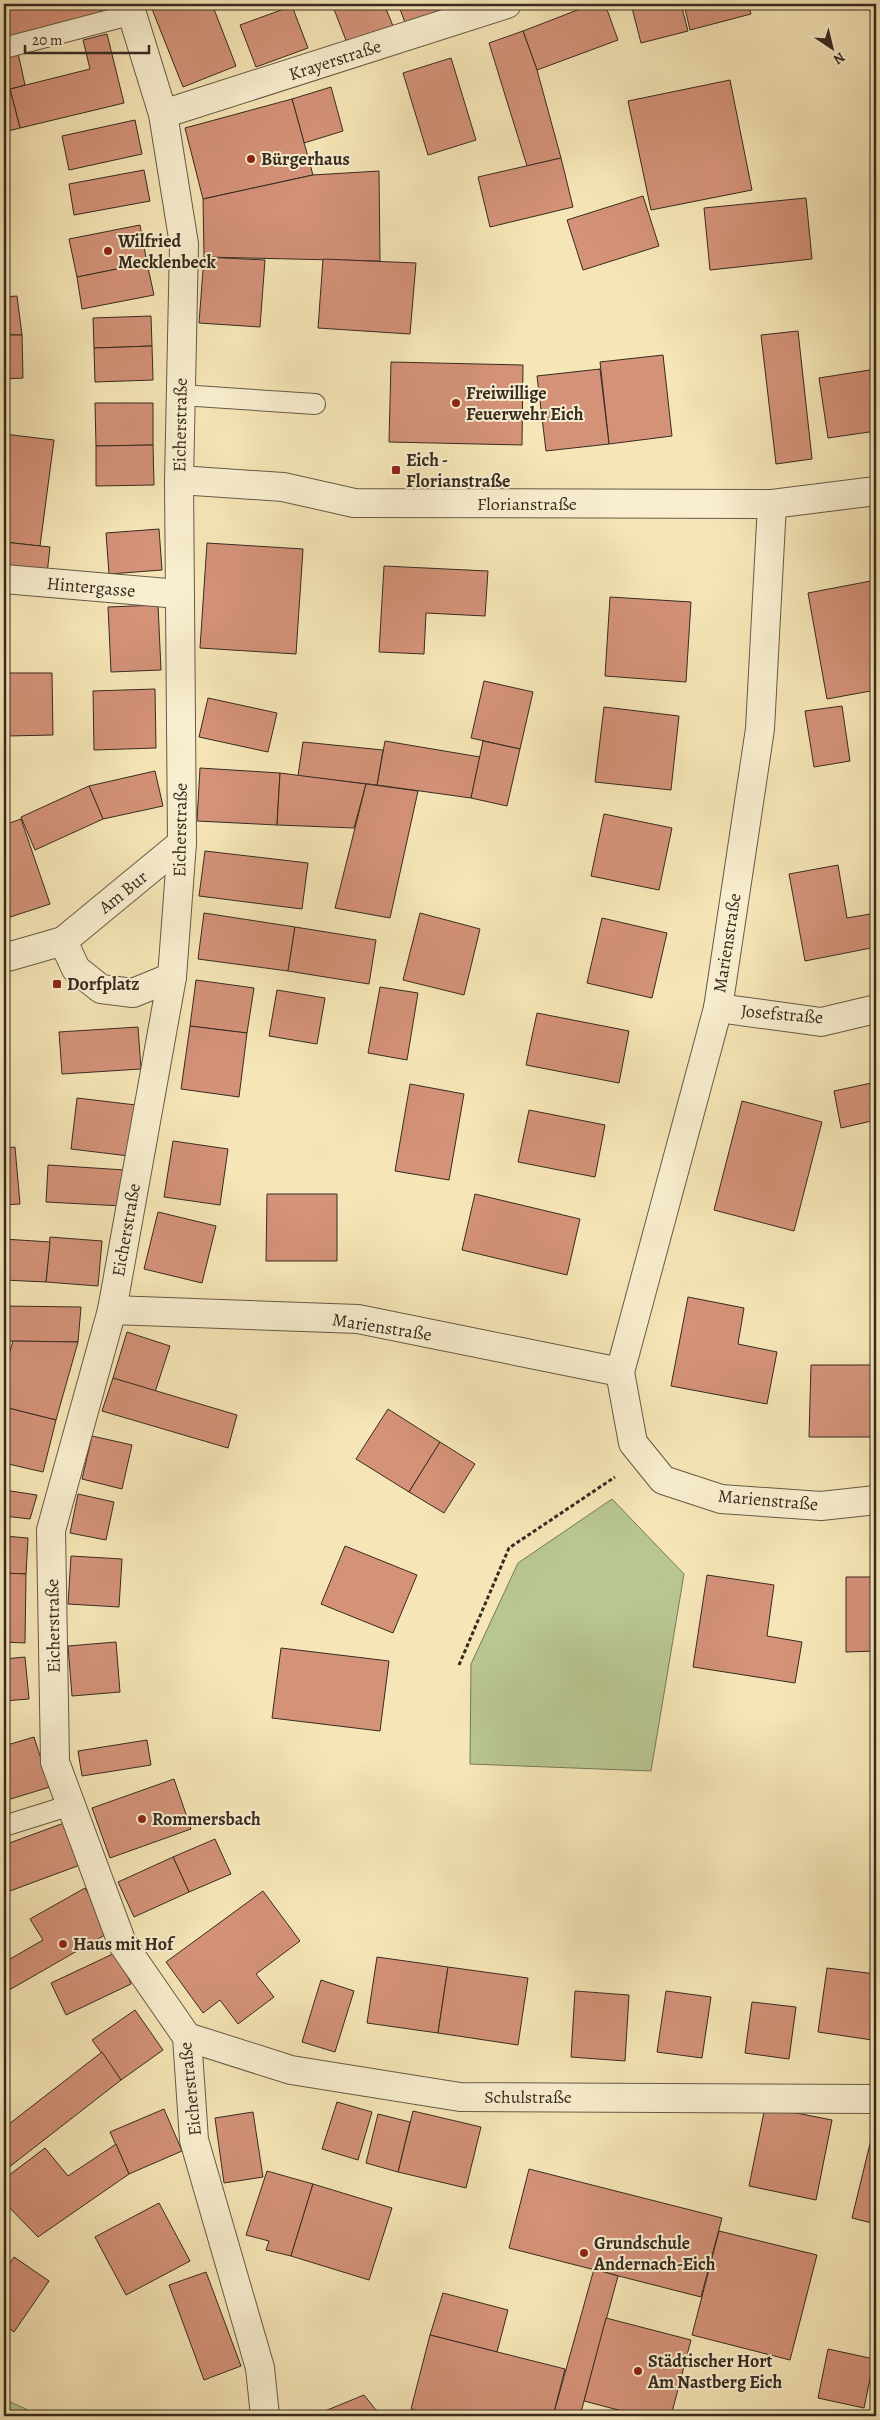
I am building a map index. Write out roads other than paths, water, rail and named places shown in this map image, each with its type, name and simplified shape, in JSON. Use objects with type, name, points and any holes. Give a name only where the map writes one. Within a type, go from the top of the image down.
[{"type":"street","name":"Krayerstraße","points":[[163,114],[507,4]]},
{"type":"street","name":"Eicherstraße","points":[[131,9],[163,114],[184,244],[179,480],[182,843],[172,977],[112,1310],[51,1530],[55,1762],[122,1944],[187,2037],[194,2140],[260,2368],[265,2416]]},
{"type":"street","name":"Florianstraße","points":[[179,480],[283,487],[354,503],[772,504],[876,491]]},
{"type":"street","name":"Marienstraße","points":[[772,504],[760,729],[718,1008],[620,1372],[632,1442],[663,1480],[721,1499],[821,1506],[876,1500]]},
{"type":"street","name":"Hintergasse","points":[[4,580],[179,594]]},
{"type":"street","name":"Am Bur","points":[[4,958],[63,941],[182,843]]},
{"type":"street","points":[[63,941],[76,968],[101,989],[133,993],[172,977]]},
{"type":"street","name":"Josefstraße","points":[[718,1008],[821,1022],[876,1008]]},
{"type":"street","name":"Marienstraße","points":[[112,1310],[358,1319],[620,1372]]},
{"type":"street","name":"Schulstraße","points":[[187,2037],[291,2070],[460,2097],[876,2099]]},
{"type":"lane","points":[[4,48],[131,9]]},
{"type":"lane","points":[[181,395],[315,404]]},
{"type":"lane","points":[[4,1826],[71,1805]]},
{"type":"place","name":"Bürgerhaus","points":[[251,159]]},
{"type":"place","name":"Wilfried Mecklenbeck","points":[[108,251]]},
{"type":"place","name":"Freiwillige Feuerwehr Eich","points":[[456,403]]},
{"type":"place","name":"Eich - Florianstraße","points":[[396,470]]},
{"type":"place","name":"Dorfplatz","points":[[57,984]]},
{"type":"place","name":"Rommersbach","points":[[142,1819]]},
{"type":"place","name":"Haus mit Hof","points":[[63,1944]]},
{"type":"place","name":"Grundschule Andernach-Eich","points":[[584,2253]]},
{"type":"place","name":"Städtischer Hort Am Nastberg Eich","points":[[638,2371]]}]
